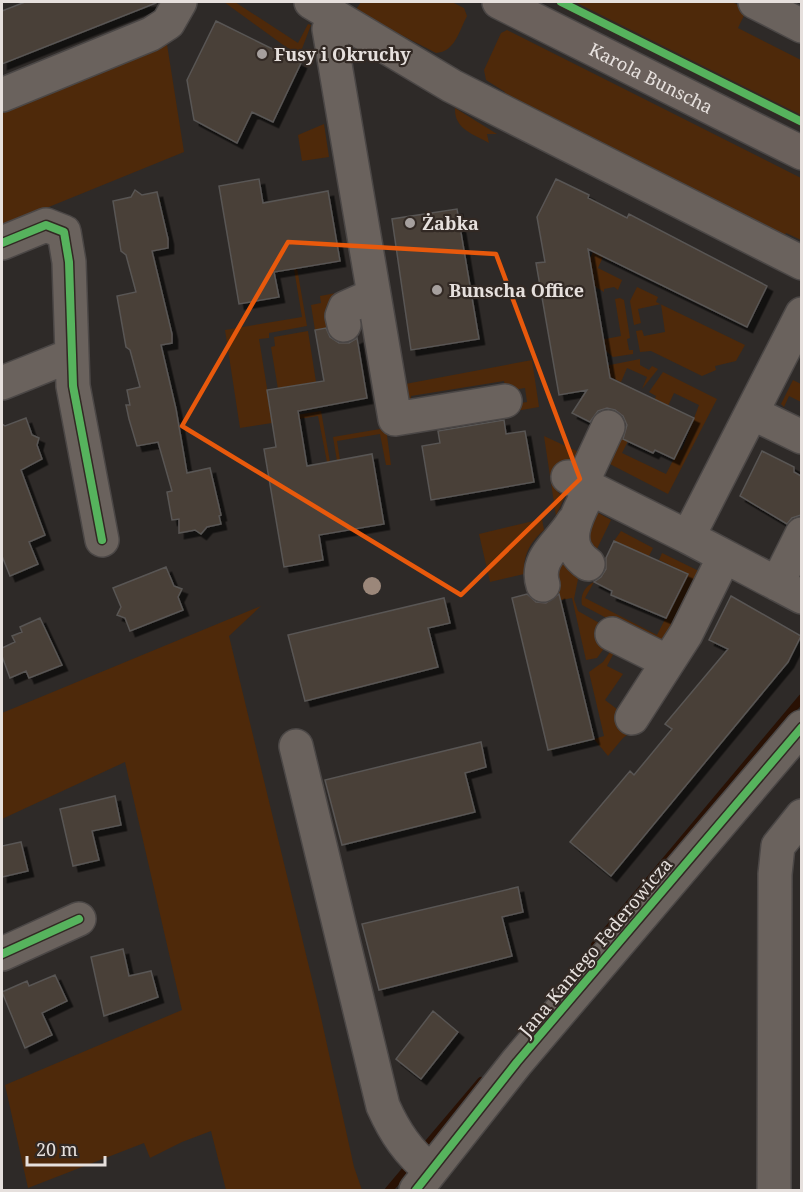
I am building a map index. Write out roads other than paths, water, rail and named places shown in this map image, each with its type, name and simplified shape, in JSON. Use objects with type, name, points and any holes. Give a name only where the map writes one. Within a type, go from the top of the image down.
[{"type":"main road","name":"Karola Bunscha","points":[[499,2],[801,153]]},
{"type":"street","points":[[2,95],[151,34],[168,23],[180,2]]},
{"type":"street","points":[[755,2],[801,26]]},
{"type":"street","points":[[311,69],[325,15]]},
{"type":"street","points":[[325,15],[452,86],[801,263]]},
{"type":"street","points":[[325,15],[395,419],[505,401]]},
{"type":"street","points":[[2,243],[46,225],[64,232],[69,262],[73,386],[102,540]]},
{"type":"street","points":[[344,325],[342,316],[345,308],[374,295]]},
{"type":"street","points":[[688,537],[801,314]]},
{"type":"street","points":[[2,383],[72,355]]},
{"type":"street","points":[[752,413],[801,437]]},
{"type":"street","points":[[588,564],[581,559],[576,547],[573,522],[580,483],[608,427]]},
{"type":"street","points":[[580,483],[789,591],[801,534]]},
{"type":"street","points":[[543,585],[540,573],[542,564],[573,522]]},
{"type":"street","points":[[632,718],[686,634],[724,557]]},
{"type":"street","points":[[612,634],[668,662]]},
{"type":"street","name":"Jana Kantego Federowicza","points":[[423,1181],[517,1062],[801,727]]},
{"type":"street","points":[[296,746],[383,1106],[394,1131],[410,1153],[423,1181]]},
{"type":"street","points":[[774,1191],[788,1079],[776,854],[781,839],[801,816]]},
{"type":"street","points":[[2,954],[79,919]]},
{"type":"waterway","points":[[595,945],[802,698]]},
{"type":"waterway","points":[[426,1146],[481,1081]]},
{"type":"waterway","points":[[389,1190],[405,1171]]},
{"type":"place","name":"Fusy i Okruchy","points":[[262,54]]},
{"type":"place","name":"Żabka","points":[[410,223]]},
{"type":"place","name":"Bunscha Office","points":[[437,290]]}]
